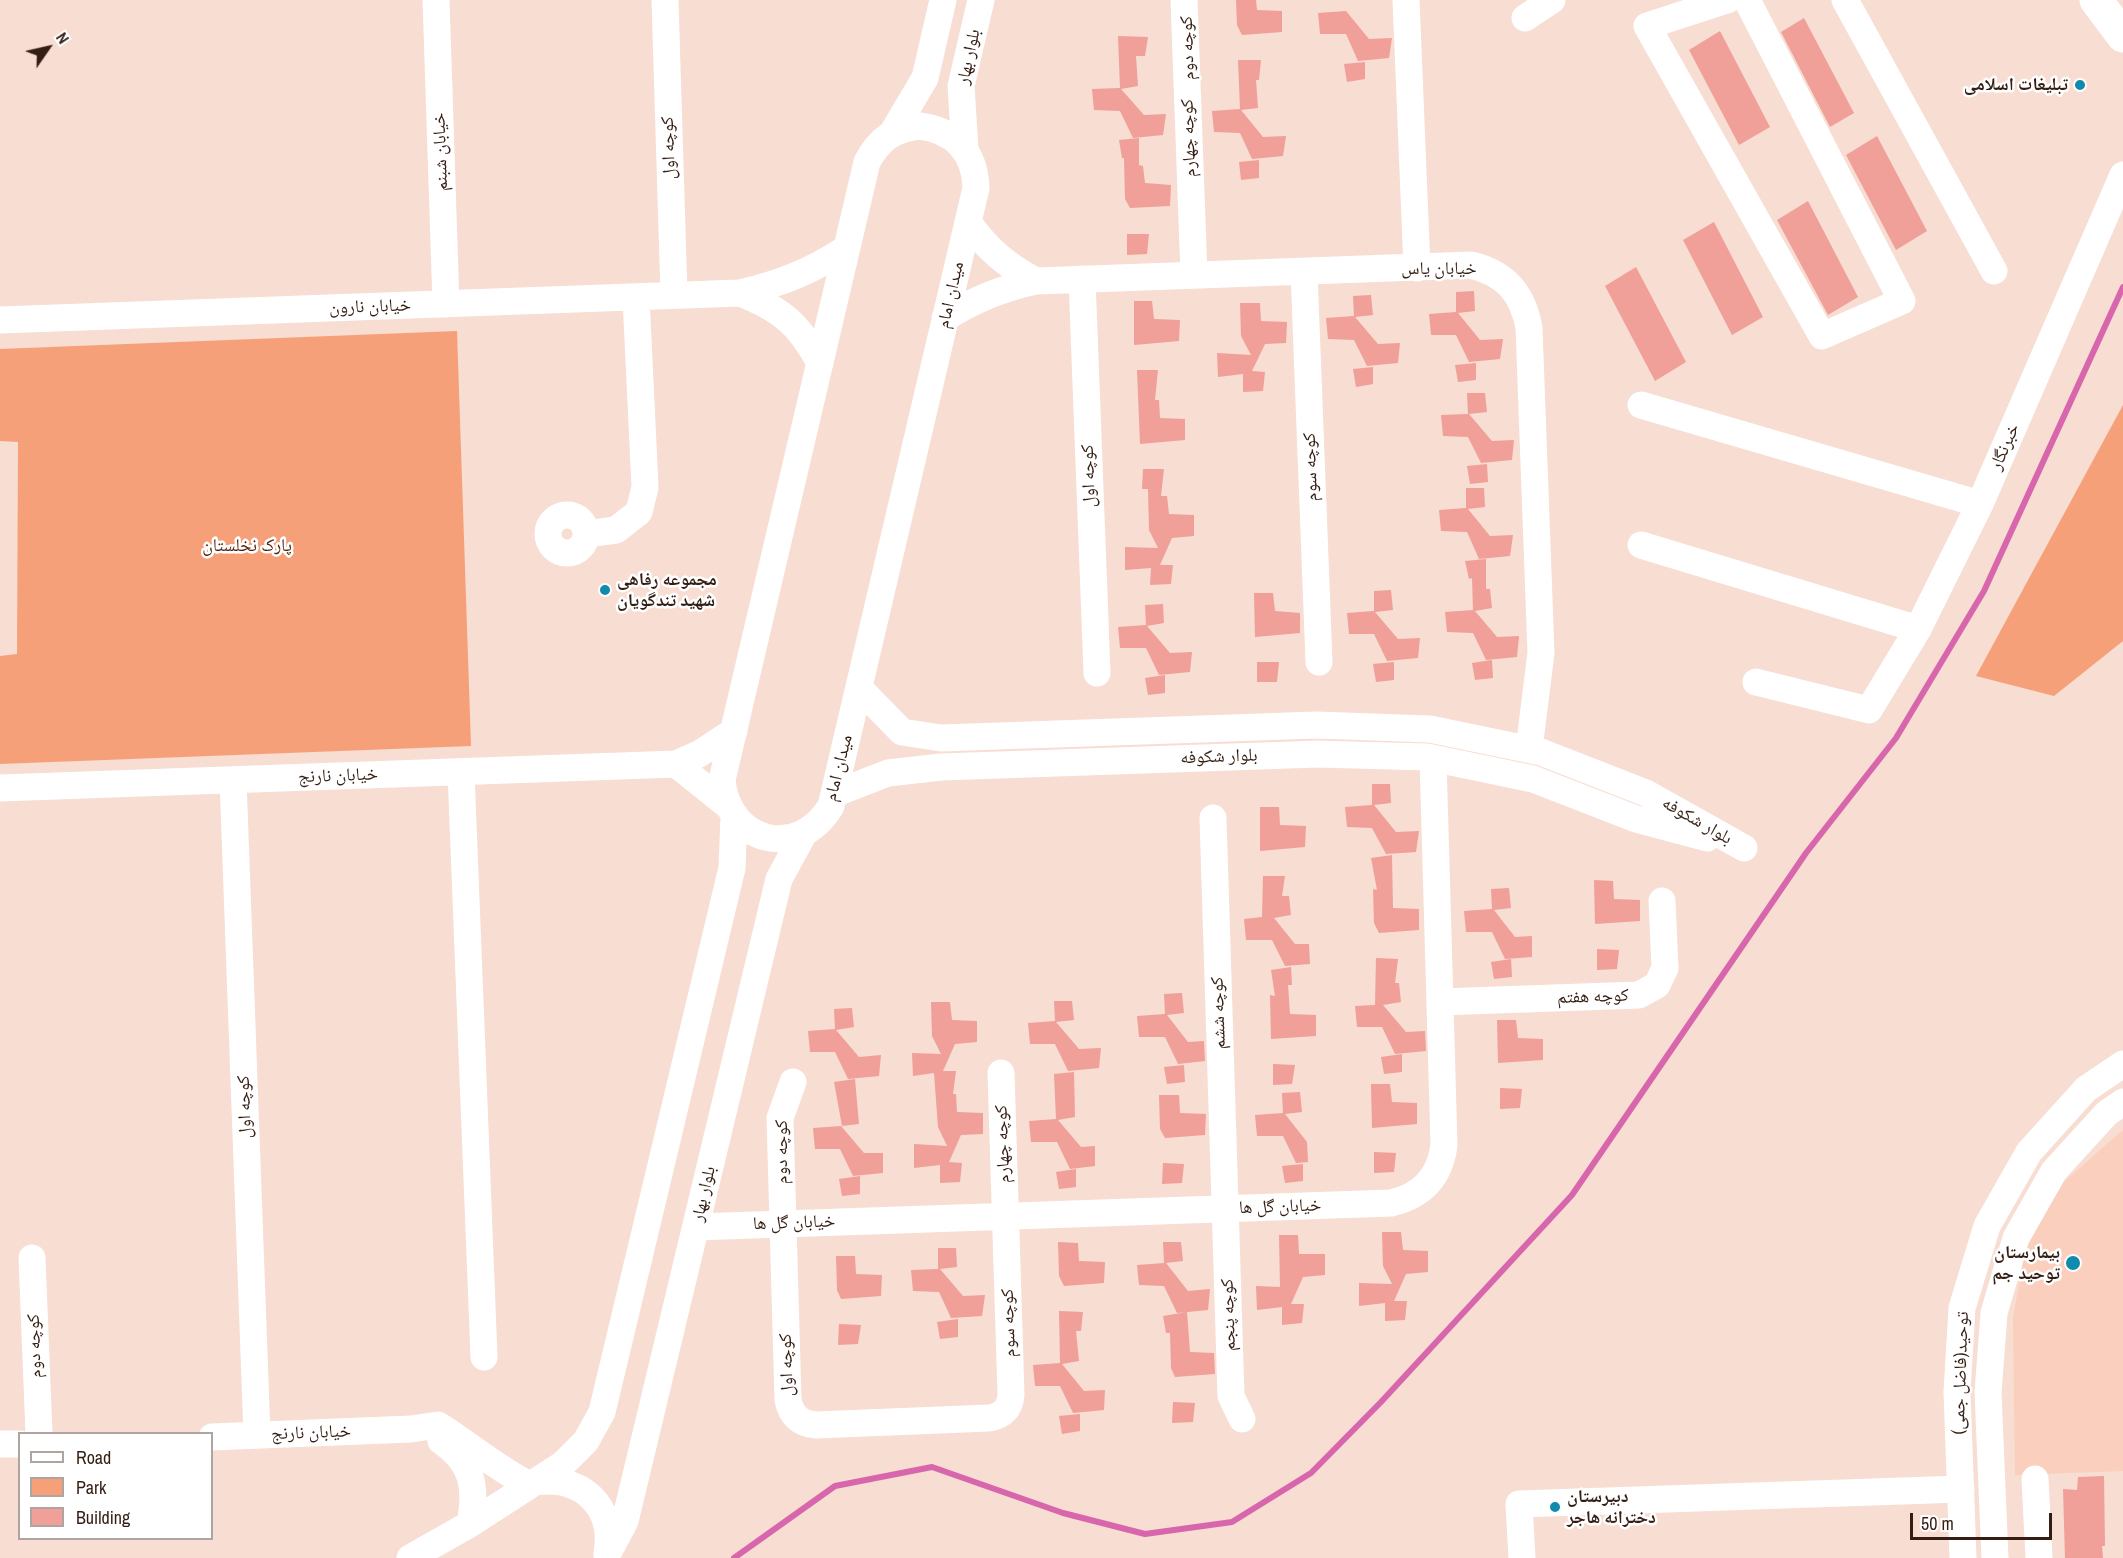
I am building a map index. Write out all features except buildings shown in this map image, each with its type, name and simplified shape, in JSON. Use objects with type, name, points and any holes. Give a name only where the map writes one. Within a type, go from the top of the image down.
[{"type":"main road","points":[[2096,0],[2123,36]]},
{"type":"street","name":"خیابان شبنم","points":[[436,0],[446,304]]},
{"type":"street","name":"کوچه اول","points":[[665,0],[674,296]]},
{"type":"street","points":[[410,1558],[470,1524],[563,1464],[586,1441],[602,1412],[732,868],[731,811],[722,780],[846,248],[867,162],[878,145],[893,132],[924,78],[943,0]]},
{"type":"street","name":"بلوار بهار","points":[[965,149],[961,86],[981,0]]},
{"type":"street","name":"کوچه چهارم","points":[[1185,0],[1194,276]]},
{"type":"street","points":[[1406,0],[1417,268]]},
{"type":"street","points":[[1525,18],[1552,0]]},
{"type":"street","points":[[1727,0],[1647,26],[1822,336],[1902,301],[1747,0]]},
{"type":"street","points":[[1845,0],[1994,271]]},
{"type":"street","points":[[893,132],[906,127],[932,127],[956,139],[965,149]]},
{"type":"street","name":"میدان امام","points":[[804,833],[824,817],[834,794],[859,688],[976,188],[976,174],[965,149]]},
{"type":"street","name":"خبرنگار","points":[[1756,682],[1869,710],[1918,629],[1980,504],[2123,175]]},
{"type":"street","points":[[968,222],[986,247],[1009,267],[1036,281]]},
{"type":"street","points":[[740,293],[787,281],[814,269],[846,248]]},
{"type":"street","name":"خیابان یاس","points":[[945,318],[973,300],[1004,288],[1036,281],[1471,265],[1486,269],[1511,286],[1526,312],[1541,653],[1528,749]]},
{"type":"street","name":"کوچه سوم","points":[[1304,272],[1319,662]]},
{"type":"street","name":"کوچه اول","points":[[1082,279],[1097,673]]},
{"type":"street","name":"خیابان نارون","points":[[0,320],[740,293]]},
{"type":"street","points":[[740,293],[766,303],[789,318],[807,338],[820,363]]},
{"type":"street","points":[[586,534],[616,530],[639,512],[645,487],[636,297]]},
{"type":"street","points":[[1641,405],[1980,504]]},
{"type":"street","points":[[1641,545],[1918,629]]},
{"type":"street","name":"بلوار شکوفه","points":[[834,794],[888,773],[941,767],[1318,754],[1433,759],[1533,779],[1636,819],[1744,848],[1646,793],[1528,749],[1430,729],[1317,725],[941,738],[902,732],[859,688]]},
{"type":"street","points":[[734,731],[699,754],[675,764],[731,811],[748,829],[766,837],[779,839],[804,833]]},
{"type":"street","name":"خیابان گل ها","points":[[696,1227],[1390,1203],[1405,1200],[1429,1184],[1443,1159],[1444,1145],[1433,759]]},
{"type":"street","name":"خیابان نارنج","points":[[0,788],[675,764]]},
{"type":"street","points":[[461,772],[484,1357]]},
{"type":"street","name":"کوچه اول","points":[[233,780],[257,1435]]},
{"type":"street","name":"کوچه ششم","points":[[1213,818],[1225,1208]]},
{"type":"street","name":"بلوار بهار","points":[[606,1557],[625,1521],[779,879],[804,833]]},
{"type":"street","name":"کوچه هفتم","points":[[1440,1002],[1639,995],[1657,985],[1665,968],[1662,901]]},
{"type":"street","name":"توحید(فاضل جمی)","points":[[1964,1558],[1957,1392],[1962,1308],[1987,1226],[2029,1152],[2086,1089],[2123,1064]]},
{"type":"street","name":"کوچه چهارم","points":[[1001,1072],[1005,1216]]},
{"type":"street","name":"کوچه دوم","points":[[783,1223],[780,1118],[793,1082]]},
{"type":"street","name":"توحید(فاضل جمی)","points":[[1995,1558],[1988,1392],[1994,1313],[2016,1239],[2054,1171],[2107,1113],[2123,1102]]},
{"type":"street","name":"کوچه پنجم","points":[[1225,1208],[1231,1396],[1242,1419]]},
{"type":"street","name":"کوچه سوم","points":[[989,1418],[999,1416],[1006,1409],[1011,1395],[1005,1216]]},
{"type":"street","name":"کوچه اول","points":[[783,1223],[788,1400],[795,1416],[804,1423],[816,1425],[989,1418]]},
{"type":"street","name":"کوچه دوم","points":[[32,1258],[39,1432]]},
{"type":"street","name":"خیابان نارنج","points":[[213,1437],[411,1429],[438,1425],[470,1444],[507,1474],[533,1484]]},
{"type":"street","points":[[411,1429],[442,1442],[468,1468],[475,1497],[470,1524]]},
{"type":"street","points":[[0,1444],[18,1444]]},
{"type":"street","points":[[2035,1479],[2039,1558]]},
{"type":"street","points":[[533,1484],[562,1481],[587,1493],[597,1503],[608,1528],[606,1557]]},
{"type":"street","points":[[1521,1558],[1519,1504],[1961,1489]]},
{"type":"shaded area","name":"بیمارستان توحید جم","points":[[2123,1130],[2123,1471],[2015,1475],[2013,1317],[2033,1209]]},
{"type":"green space","name":"پارک نخلستان","points":[[457,331],[471,746],[0,764],[0,656],[17,654],[18,442],[0,441],[0,349]]},
{"type":"green space","points":[[2123,405],[2123,641],[2054,696],[1976,676]]},
{"type":"waterway","points":[[734,1558],[835,1486],[932,1467],[1063,1513],[1145,1534],[1232,1522],[1311,1473],[1381,1402],[1572,1195],[1806,853],[1896,738],[1984,591],[2123,287]]},
{"type":"place","name":"تبلیغات اسلامی","points":[[2080,85]]},
{"type":"place","name":"مجموعه رفاهی شهید تندگویان","points":[[605,590]]},
{"type":"place","name":"بیمارستان توحید جم","points":[[2073,1263]]},
{"type":"place","name":"دبیرستان دخترانه هاجر","points":[[1555,1507]]}]
